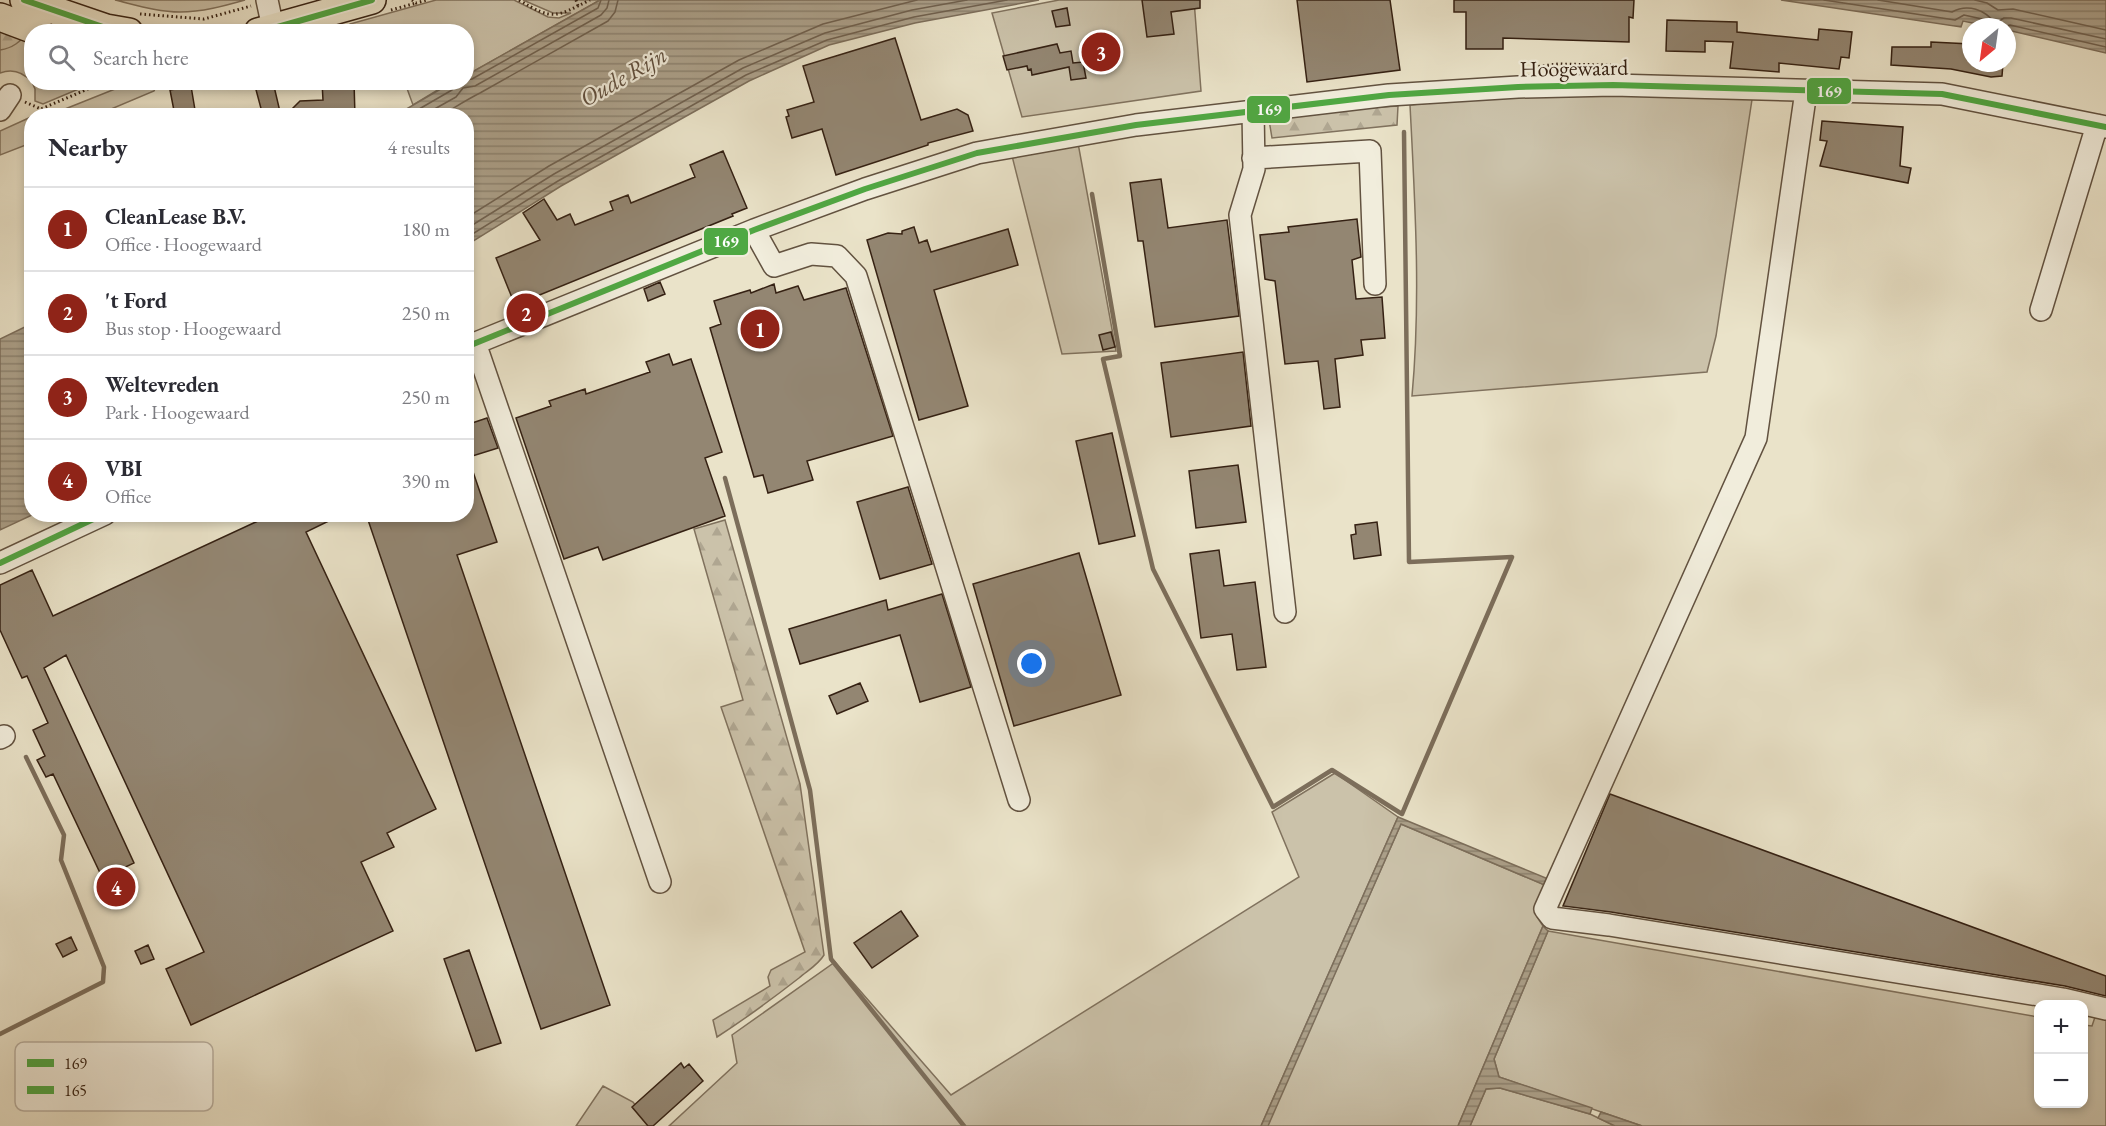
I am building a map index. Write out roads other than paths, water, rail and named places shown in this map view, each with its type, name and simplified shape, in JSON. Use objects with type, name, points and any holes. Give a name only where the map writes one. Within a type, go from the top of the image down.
[{"type":"main road","points":[[24,0],[94,24]]},
{"type":"main road","points":[[266,15],[372,0]]},
{"type":"main road","points":[[0,17],[24,26]]},
{"type":"street","name":"Hoogewaard","points":[[474,344],[754,230],[865,189],[977,153],[1136,124],[1389,95],[1518,87],[1613,85],[1942,94],[2101,126]]},
{"type":"street","points":[[1806,91],[1756,438],[1545,909],[1552,918],[1679,936],[2063,999],[2106,1009]]},
{"type":"street","points":[[1253,110],[1254,169],[1240,215],[1285,612]]},
{"type":"street","points":[[2040,310],[2101,126]]},
{"type":"street","points":[[1254,158],[1370,151],[1375,284]]},
{"type":"street","points":[[754,230],[774,266],[811,255],[837,256],[856,276],[1019,800]]},
{"type":"street","points":[[474,354],[660,882]]},
{"type":"street","points":[[0,563],[88,522]]},
{"type":"water","name":"Oude Rijn","points":[[600,0],[1039,0],[915,23],[829,45],[749,81],[561,186],[474,241],[474,108],[408,108],[439,90],[474,90],[474,71]]},
{"type":"water","points":[[1781,0],[2106,0],[2106,53],[2016,32],[2016,18],[1962,18],[1961,27]]},
{"type":"water","points":[[24,327],[24,519],[0,530],[0,339]]},
{"type":"water","points":[[1398,817],[1553,881],[1547,886],[1401,824],[1268,1126],[1261,1126]]},
{"type":"water","points":[[1543,926],[1548,931],[1494,1059],[1499,1077],[1592,1108],[1590,1114],[1500,1088],[1486,1089],[1470,1126],[1458,1126]]},
{"type":"water","points":[[1601,1112],[1642,1126],[1615,1126],[1598,1118]]},
{"type":"waterway","points":[[1092,194],[1120,356],[1103,359],[1153,569],[1273,807],[1332,770],[1402,814],[1512,557],[1409,562],[1404,132]]},
{"type":"waterway","points":[[725,478],[810,790],[831,959],[964,1126]]},
{"type":"waterway","points":[[0,1034],[103,982],[104,967],[61,860],[64,835],[26,757]]},
{"type":"place","name":"Weltevreden","points":[[1101,52]]},
{"type":"place","name":"'t Ford","points":[[526,313]]},
{"type":"place","name":"CleanLease B.V.","points":[[760,329]]},
{"type":"place","name":"VBI","points":[[116,887]]}]
